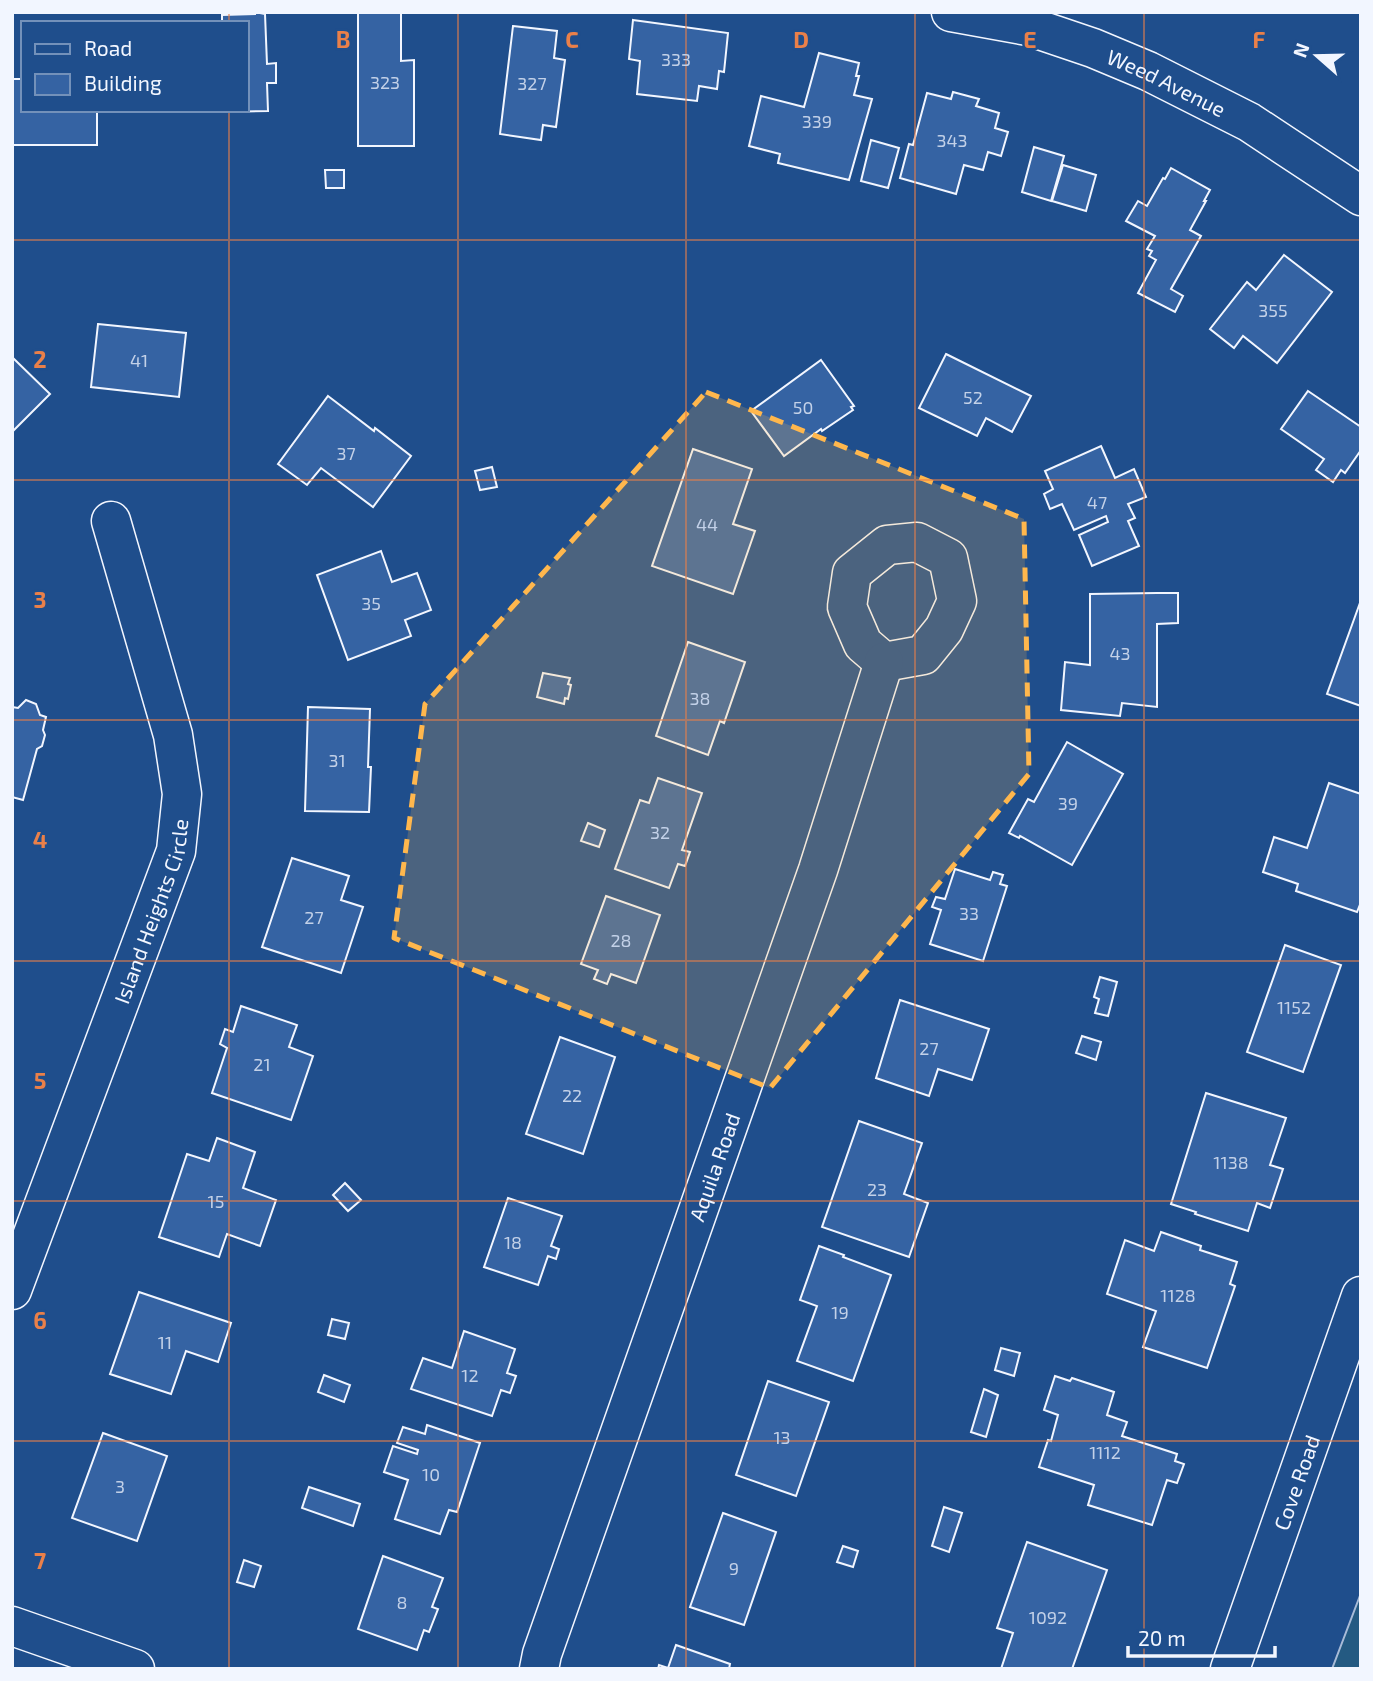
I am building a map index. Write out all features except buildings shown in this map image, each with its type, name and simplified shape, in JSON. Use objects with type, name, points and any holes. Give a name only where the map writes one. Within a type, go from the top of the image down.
[{"type":"street","name":"Weed Avenue","points":[[951,12],[1028,26],[1093,48],[1148,71],[1249,122],[1361,196]]},
{"type":"street","name":"Island Heights Circle","points":[[12,1290],[176,851],[182,793],[173,735],[111,521]]},
{"type":"street","name":"Aquila Road","points":[[539,1669],[818,870],[884,662]]},
{"type":"street","name":"Cove Road","points":[[1230,1669],[1361,1296]]},
{"type":"street","points":[[12,1626],[135,1669]]},
{"type":"highlighted area","points":[[706,392],[1024,519],[1029,774],[770,1088],[394,938],[425,704]]},
{"type":"shaded area","points":[[1361,1593],[1361,1669],[1332,1669]]}]
